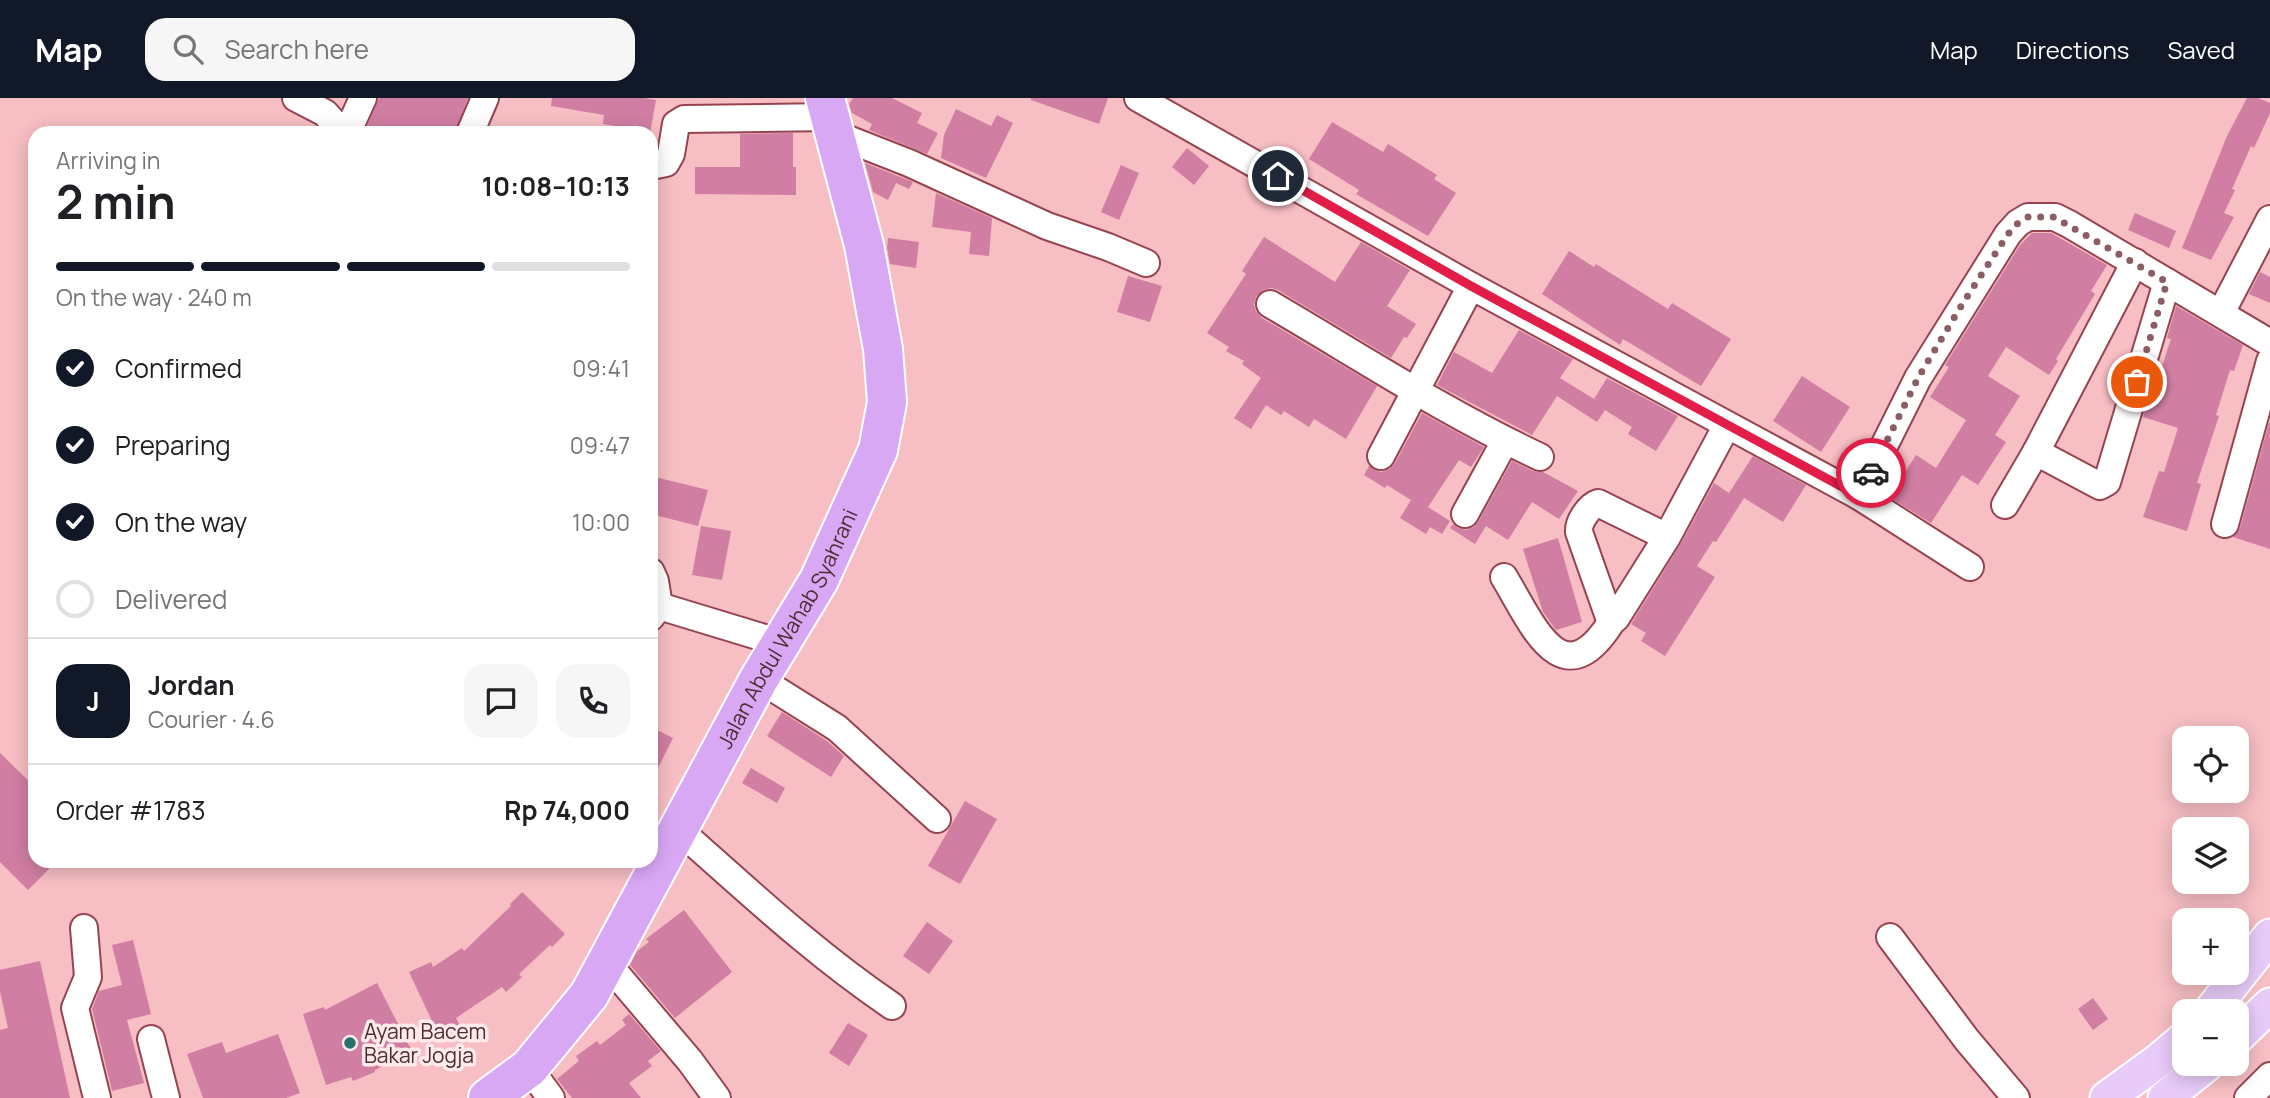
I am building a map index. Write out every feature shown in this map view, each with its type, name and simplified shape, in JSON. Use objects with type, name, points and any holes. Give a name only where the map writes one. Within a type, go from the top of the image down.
[{"type":"highway","name":"Jalan Abdul Wahab Syahrani","points":[[523,1088],[583,1003],[607,962],[759,679],[819,580],[872,468],[885,422],[887,378],[864,245],[830,116]]},
{"type":"main road","points":[[2220,999],[2270,936]]},
{"type":"main road","points":[[2249,1025],[2270,1005]]},
{"type":"main road","points":[[2107,1098],[2172,1050]]},
{"type":"main road","points":[[2171,1097],[2194,1076]]},
{"type":"street","points":[[349,126],[363,98]]},
{"type":"street","points":[[473,126],[485,98]]},
{"type":"street","points":[[1138,98],[1471,286],[1859,496],[1970,568]]},
{"type":"street","points":[[312,102],[338,126]]},
{"type":"street","points":[[658,165],[666,163],[671,154],[676,124],[684,119],[830,116],[919,167],[1047,226],[1146,263]]},
{"type":"street","points":[[1859,496],[1918,378],[1970,292],[2008,234],[2028,217],[2054,217],[2270,343]]},
{"type":"street","points":[[2221,313],[2270,219]]},
{"type":"street","points":[[2005,505],[2036,452],[2135,262]]},
{"type":"street","points":[[2036,452],[2094,483],[2103,486],[2107,484],[2167,282]]},
{"type":"street","points":[[1381,456],[1471,286]]},
{"type":"street","points":[[1270,304],[1505,441],[1540,457]]},
{"type":"street","points":[[2225,524],[2270,361]]},
{"type":"street","points":[[1504,577],[1549,647],[1565,656],[1591,650],[1667,537],[1727,425]]},
{"type":"street","points":[[1465,514],[1505,441]]},
{"type":"street","points":[[1612,621],[1578,532],[1580,523],[1593,505],[1598,503],[1667,537]]},
{"type":"street","points":[[658,612],[781,643]]},
{"type":"street","points":[[759,679],[837,728],[937,820]]},
{"type":"street","points":[[679,830],[817,951],[892,1006]]},
{"type":"street","points":[[84,928],[89,977],[75,1009],[97,1098]]},
{"type":"street","points":[[1891,937],[1967,1040],[2015,1098]]},
{"type":"street","points":[[607,962],[690,1061],[717,1098]]},
{"type":"street","points":[[151,1039],[166,1098]]},
{"type":"street","points":[[2248,1098],[2270,1076]]},
{"type":"building","points":[[379,98],[468,98],[458,126],[367,126]]},
{"type":"building","points":[[552,98],[656,100],[651,126],[603,124],[604,115],[551,106]]},
{"type":"building","points":[[853,98],[892,98],[922,113],[917,123],[938,133],[927,154],[869,130],[872,124],[852,113],[849,104]]},
{"type":"building","points":[[1031,98],[1108,98],[1099,124]]},
{"type":"building","points":[[2247,98],[2258,98],[2270,103],[2270,113],[2254,148],[2251,146],[2232,189],[2235,190],[2224,213],[2234,217],[2211,260],[2182,248],[2227,136]]},
{"type":"building","points":[[956,109],[991,126],[997,115],[1013,123],[986,178],[941,158],[944,135]]},
{"type":"building","points":[[1332,122],[1383,152],[1388,144],[1437,175],[1434,179],[1456,193],[1428,236],[1356,194],[1359,190],[1309,159]]},
{"type":"building","points":[[793,133],[796,195],[695,194],[695,167],[740,167],[740,134]]},
{"type":"building","points":[[1187,148],[1209,166],[1194,185],[1172,167]]},
{"type":"building","points":[[865,163],[913,182],[909,189],[896,183],[888,200],[873,192]]},
{"type":"building","points":[[1121,165],[1139,173],[1119,220],[1101,212]]},
{"type":"building","points":[[936,193],[992,218],[989,256],[969,254],[971,232],[932,227]]},
{"type":"building","points":[[2135,213],[2176,231],[2169,248],[2128,230]]},
{"type":"building","points":[[2032,233],[2051,233],[2107,265],[2091,291],[2095,294],[2049,375],[2006,347],[1988,376],[2020,396],[1995,435],[2006,442],[1978,485],[1962,475],[1931,523],[1889,497],[1916,455],[1936,468],[1966,420],[1930,397],[1949,367],[1945,365],[2020,245]]},
{"type":"building","points":[[1264,237],[1335,282],[1361,242],[1410,270],[1387,306],[1416,324],[1391,358],[1278,290],[1263,290],[1256,297],[1254,305],[1262,318],[1377,386],[1346,439],[1314,419],[1309,427],[1284,411],[1281,415],[1266,405],[1251,429],[1234,418],[1261,378],[1242,364],[1244,361],[1226,351],[1229,347],[1207,333],[1246,274],[1242,271]]},
{"type":"building","points":[[888,238],[919,242],[916,268],[890,264]]},
{"type":"building","points":[[1569,251],[1594,267],[1596,264],[1668,309],[1672,303],[1731,339],[1701,386],[1623,339],[1620,345],[1542,294]]},
{"type":"building","points":[[2260,272],[2270,277],[2270,303],[2249,294]]},
{"type":"building","points":[[1128,276],[1162,286],[1150,322],[1117,312]]},
{"type":"building","points":[[2176,306],[2243,345],[2234,371],[2230,370],[2216,415],[2219,416],[2197,483],[2201,484],[2187,531],[2143,517],[2159,471],[2164,472],[2178,428],[2143,417],[2171,339],[2167,338]]},
{"type":"building","points":[[1519,330],[1573,359],[1560,378],[1594,399],[1607,378],[1678,416],[1656,451],[1628,434],[1632,427],[1605,410],[1597,422],[1557,396],[1532,435],[1437,385],[1454,352],[1492,373]]},
{"type":"building","points":[[1802,376],[1850,407],[1821,452],[1773,421]]},
{"type":"building","points":[[1422,413],[1484,447],[1471,467],[1459,460],[1428,507],[1450,521],[1442,534],[1430,527],[1426,534],[1400,518],[1411,500],[1364,475],[1369,466],[1381,472],[1390,469]]},
{"type":"building","points":[[2269,423],[2270,549],[2233,537],[2240,528]]},
{"type":"building","points":[[1753,456],[1806,485],[1783,522],[1744,498],[1697,566],[1715,577],[1665,656],[1641,641],[1646,633],[1631,624],[1680,545],[1714,483],[1729,493]]},
{"type":"building","points":[[1512,461],[1533,471],[1543,472],[1578,491],[1559,519],[1532,502],[1508,540],[1486,526],[1475,544],[1450,528],[1453,524],[1466,530],[1474,527]]},
{"type":"building","points":[[658,478],[708,490],[698,526],[658,516]]},
{"type":"building","points":[[701,526],[731,531],[722,580],[692,575]]},
{"type":"building","points":[[1558,538],[1582,622],[1556,630],[1543,612],[1523,549]]},
{"type":"building","points":[[782,712],[827,741],[844,756],[831,777],[767,736]]},
{"type":"building","points":[[658,730],[673,738],[658,768]]},
{"type":"building","points":[[0,753],[28,780],[28,868],[50,868],[28,890],[0,862]]},
{"type":"building","points":[[751,768],[785,788],[777,803],[742,783]]},
{"type":"building","points":[[965,801],[997,819],[960,884],[928,866]]},
{"type":"building","points":[[522,892],[565,934],[519,974],[522,977],[506,992],[502,987],[456,1018],[462,1030],[441,1040],[409,972],[431,962],[433,967],[462,948],[464,951]]},
{"type":"building","points":[[684,910],[732,972],[675,1018],[630,965],[637,951],[649,942],[646,939]]},
{"type":"building","points":[[927,922],[953,941],[929,974],[903,956]]},
{"type":"building","points":[[133,940],[151,1014],[127,1020],[144,1083],[112,1091],[92,1009],[99,991],[122,985],[112,945]]},
{"type":"building","points":[[40,961],[70,1098],[0,1098],[0,1030],[8,1028],[0,991],[0,970]]},
{"type":"building","points":[[377,983],[412,1051],[353,1081],[351,1077],[326,1085],[303,1014],[324,1007],[325,1010]]},
{"type":"building","points":[[2093,998],[2108,1019],[2093,1030],[2078,1009]]},
{"type":"building","points":[[629,1014],[661,1051],[648,1061],[652,1066],[629,1083],[641,1098],[572,1098],[557,1079],[579,1061],[576,1056],[597,1041],[600,1045],[626,1025],[622,1020]]},
{"type":"building","points":[[848,1023],[868,1035],[849,1066],[829,1053]]},
{"type":"building","points":[[278,1034],[300,1093],[286,1098],[203,1098],[187,1054],[222,1042],[226,1053]]},
{"type":"way so far","points":[[1871,473],[1918,378],[1963,303],[2008,234],[2028,217],[2041,215],[2069,223],[2167,282],[2137,382]]},
{"type":"place","name":"Ayam Bacem Bakar Jogja","points":[[350,1043]]},
{"type":"route","points":[[1278,176],[1471,286],[1859,496],[1871,473]]}]
